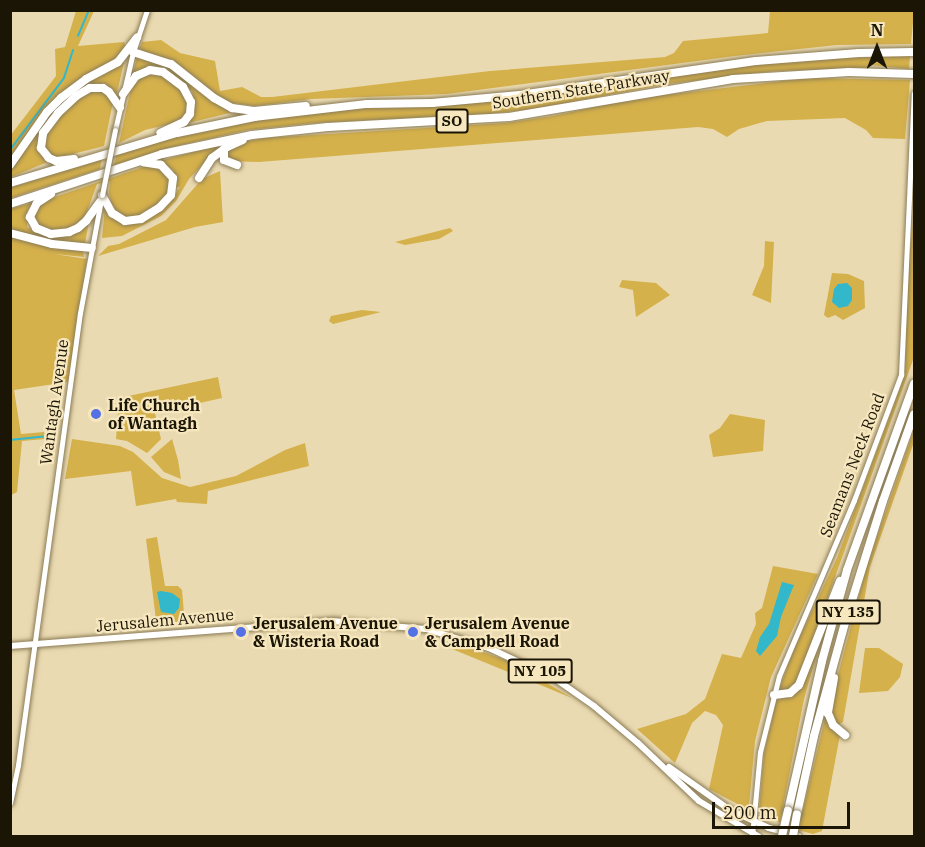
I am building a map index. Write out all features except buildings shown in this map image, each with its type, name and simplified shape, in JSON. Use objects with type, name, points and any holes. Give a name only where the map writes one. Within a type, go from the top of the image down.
[{"type":"highway","points":[[10,165],[47,112],[61,98],[118,62],[137,38]]},
{"type":"highway","name":"Southern State Parkway","points":[[10,183],[177,133],[254,117],[367,104],[478,99],[756,61],[915,50]]},
{"type":"highway","points":[[133,52],[171,64],[214,98],[232,108],[254,111],[310,105],[367,104]]},
{"type":"highway","points":[[123,94],[140,73],[157,70],[183,87],[191,102],[190,114],[184,122],[123,148]]},
{"type":"highway","name":"Southern State Parkway","points":[[10,204],[205,143],[252,135],[328,127],[509,117],[733,80],[849,72],[915,75]]},
{"type":"highway","points":[[99,155],[56,161],[44,153],[42,137],[63,107],[90,88],[103,88],[120,108]]},
{"type":"highway","points":[[199,178],[206,166],[224,149],[252,135]]},
{"type":"highway","points":[[224,149],[222,153],[224,160],[237,165]]},
{"type":"highway","points":[[85,181],[37,202],[30,212],[32,224],[44,233],[69,232],[86,221],[101,199],[112,213],[125,221],[141,219],[160,207],[171,195],[173,178],[161,165],[141,162]]},
{"type":"highway","points":[[10,233],[52,244],[92,248]]},
{"type":"highway","name":"NY 135","points":[[782,837],[822,661],[848,570],[915,384]]},
{"type":"highway","name":"NY 135","points":[[793,837],[814,736],[845,623],[876,520],[915,414]]},
{"type":"highway","points":[[774,695],[790,693],[799,685],[839,584],[848,570]]},
{"type":"highway","points":[[845,623],[828,713],[833,725],[845,735]]},
{"type":"main road","name":"Wantagh Avenue","points":[[10,803],[92,248],[123,94],[137,38],[147,10]]},
{"type":"main road","name":"Seamans Neck Road","points":[[754,836],[753,821],[760,752],[774,695],[792,645],[854,500],[901,375],[915,93]]},
{"type":"main road","name":"Jerusalem Avenue","points":[[10,646],[332,621],[426,629],[489,648],[550,676],[594,706],[638,743],[697,803],[754,836]]},
{"type":"main road","points":[[633,750],[638,743]]},
{"type":"main road","name":"Jerusalem Avenue","points":[[647,751],[701,791],[753,821],[798,837]]},
{"type":"shaded area","points":[[76,11],[94,11],[78,46],[124,42],[126,48],[116,59],[78,81],[11,160],[10,136],[56,76],[55,49],[65,47]]},
{"type":"shaded area","points":[[770,11],[914,11],[911,44],[837,45],[735,56],[447,94],[311,99],[255,106],[225,102],[170,60],[142,51],[140,48],[142,42],[161,40],[180,53],[215,61],[220,91],[242,87],[261,97],[272,97],[490,71],[665,57],[674,53],[683,41],[768,33]]},
{"type":"shaded area","points":[[910,56],[909,69],[870,65],[870,68],[775,71],[666,84],[539,108],[490,114],[313,123],[247,130],[168,148],[114,166],[117,153],[163,138],[244,120],[348,109],[487,102],[730,67],[808,59]]},
{"type":"shaded area","points":[[137,57],[173,68],[234,112],[188,123],[195,106],[192,91],[166,70],[150,67],[133,74]]},
{"type":"shaded area","points":[[124,62],[117,93],[115,94],[98,83],[84,86],[61,104],[48,119],[39,138],[39,147],[50,161],[11,177],[10,168],[60,101],[82,84]]},
{"type":"shaded area","points":[[157,72],[184,92],[188,109],[184,117],[174,123],[145,130],[119,143],[132,83],[136,78]]},
{"type":"shaded area","points":[[807,78],[910,80],[905,139],[873,138],[866,130],[845,118],[767,121],[739,129],[727,137],[713,129],[698,127],[259,162],[229,161],[224,151],[243,142],[264,138],[506,123],[553,116],[632,99]]},
{"type":"shaded area","points":[[90,89],[102,89],[113,102],[104,146],[57,158],[49,154],[43,147],[46,131],[58,115]]},
{"type":"shaded area","points":[[228,143],[215,151],[189,179],[176,201],[161,216],[122,236],[102,238],[105,208],[114,219],[122,222],[123,226],[139,223],[157,213],[172,200],[180,187],[176,187],[173,170],[160,161]]},
{"type":"shaded area","points":[[102,157],[100,169],[11,198],[10,188]]},
{"type":"shaded area","points":[[149,165],[164,169],[170,178],[168,197],[138,218],[130,219],[113,210],[109,193],[110,181],[97,184],[85,217],[71,228],[57,231],[44,230],[36,223],[33,214],[43,201]]},
{"type":"shaded area","points":[[220,171],[223,222],[195,227],[98,256],[108,246],[119,244],[166,220],[202,179]]},
{"type":"shaded area","points":[[32,203],[27,212],[27,227],[40,235],[57,237],[76,234],[89,221],[85,244],[49,240],[11,230],[10,209]]},
{"type":"shaded area","points":[[914,210],[914,357],[797,683],[787,691],[782,691],[780,687],[794,649],[837,558],[905,375],[908,272]]},
{"type":"shaded area","points":[[450,228],[453,231],[439,239],[405,245],[395,242]]},
{"type":"shaded area","points":[[11,235],[83,251],[84,257],[54,254],[87,259],[68,382],[14,390],[21,434],[44,432],[45,439],[22,441],[17,492],[11,495]]},
{"type":"shaded area","points":[[765,241],[774,242],[771,303],[752,295],[764,266]]},
{"type":"shaded area","points":[[832,273],[848,274],[864,281],[865,308],[843,320],[835,315],[828,318],[824,315]]},
{"type":"shaded area","points":[[622,280],[656,283],[670,295],[636,317],[633,290],[619,287]]},
{"type":"shaded area","points":[[362,310],[381,312],[333,324],[329,321],[331,316]]},
{"type":"shaded area","points":[[218,377],[222,398],[155,413],[161,439],[147,453],[127,441],[116,439],[119,398]]},
{"type":"shaded area","points":[[730,414],[765,420],[763,451],[713,457],[709,435],[720,428]]},
{"type":"shaded area","points":[[914,430],[914,442],[870,567],[843,722],[838,725],[832,718],[831,701],[867,566]]},
{"type":"shaded area","points":[[72,439],[120,446],[133,452],[162,478],[190,487],[236,476],[285,450],[305,443],[309,466],[208,491],[207,504],[177,502],[176,499],[136,506],[131,471],[65,479]]},
{"type":"shaded area","points":[[172,439],[181,479],[164,472],[151,457]]},
{"type":"shaded area","points":[[157,537],[165,586],[178,586],[182,590],[185,625],[157,628],[146,539]]},
{"type":"shaded area","points":[[773,566],[818,574],[771,677],[755,741],[749,805],[745,808],[709,789],[723,725],[716,715],[705,711],[692,723],[675,763],[637,729],[686,714],[705,699],[722,654],[741,658],[756,624],[755,613],[762,608]]},
{"type":"shaded area","points":[[459,643],[513,663],[572,698],[452,649],[452,645]]},
{"type":"shaded area","points":[[819,646],[804,699],[780,822],[764,818],[759,812],[764,754],[776,701],[797,692]]},
{"type":"shaded area","points":[[865,648],[879,648],[903,664],[900,677],[888,691],[859,693]]},
{"type":"shaded area","points":[[826,715],[840,735],[822,831],[813,834],[798,830]]},
{"type":"water","points":[[847,283],[852,288],[852,300],[848,306],[839,308],[832,302],[834,289],[838,284]]},
{"type":"water","points":[[782,582],[794,585],[781,617],[777,636],[760,656],[756,651],[760,637],[769,624]]},
{"type":"water","points":[[157,592],[172,593],[180,599],[179,608],[174,614],[161,612]]},
{"type":"waterway","points":[[78,36],[89,10]]},
{"type":"waterway","points":[[10,150],[64,78],[73,50]]},
{"type":"waterway","points":[[10,440],[48,436]]},
{"type":"place","name":"Life Church of Wantagh","points":[[96,414]]},
{"type":"place","name":"Jerusalem Avenue & Wisteria Road","points":[[241,632]]},
{"type":"place","name":"Jerusalem Avenue & Campbell Road","points":[[413,632]]}]
